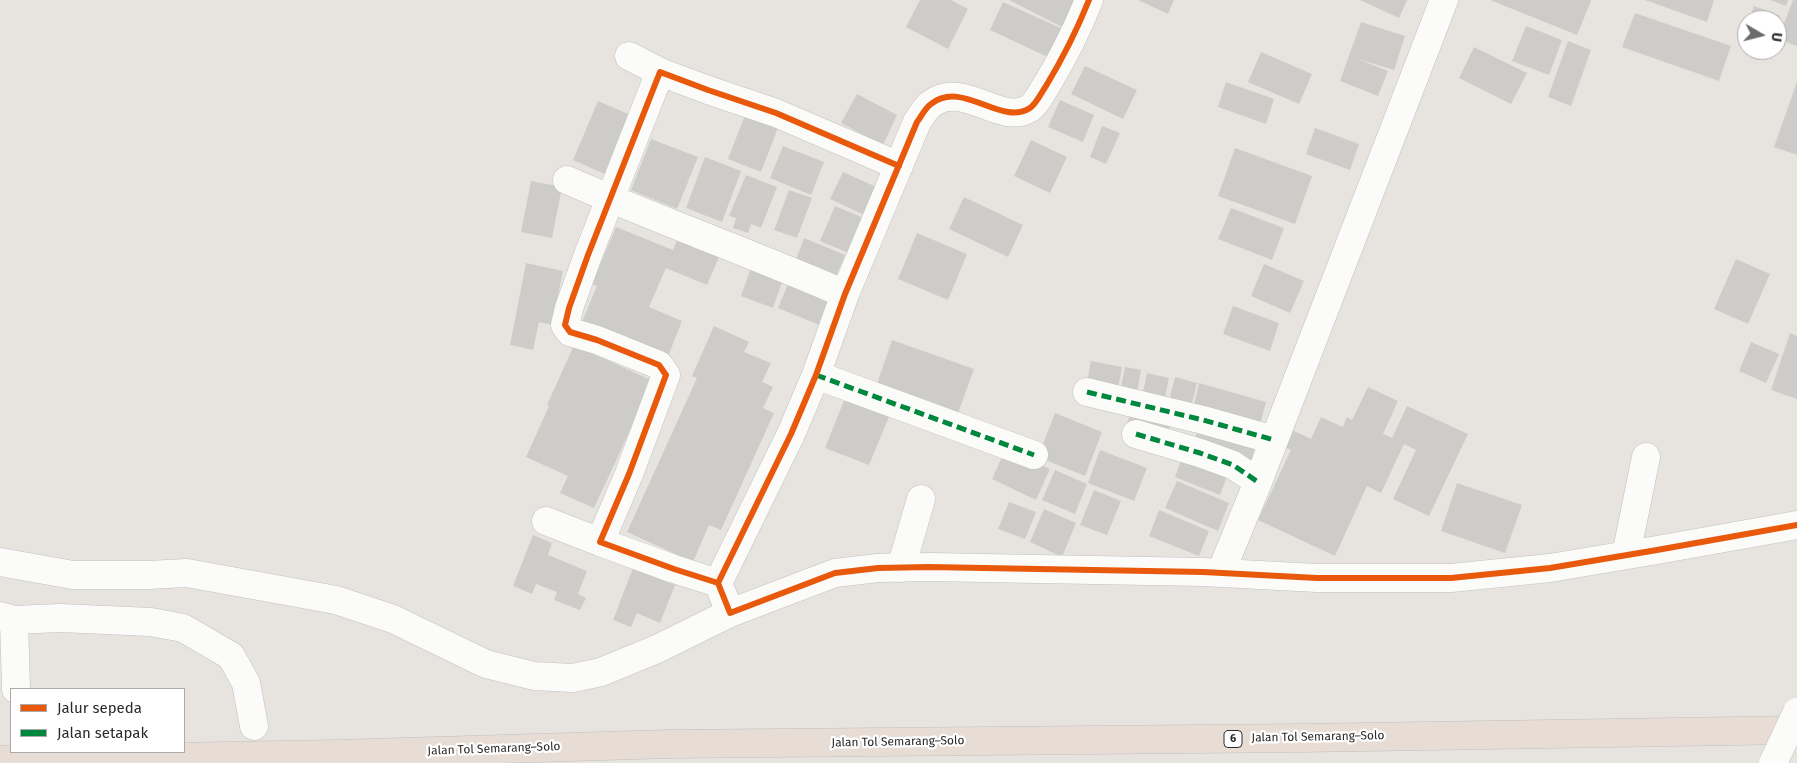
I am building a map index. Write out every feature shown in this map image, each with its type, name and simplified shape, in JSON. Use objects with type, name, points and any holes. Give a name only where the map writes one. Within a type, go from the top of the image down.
[{"type":"highway","name":"Jalan Tol Semarang–Solo","points":[[0,760],[327,754],[669,744],[1322,738],[1797,730]]},
{"type":"street","points":[[730,613],[718,582],[791,434],[816,375],[845,294],[917,122],[930,104],[942,98],[963,97],[1009,112],[1022,112],[1034,105],[1077,30],[1089,0]]},
{"type":"street","points":[[1221,572],[1258,482],[1444,0]]},
{"type":"street","points":[[629,56],[660,72],[776,113],[899,166]]},
{"type":"street","points":[[600,542],[629,474],[666,375],[659,365],[597,340],[570,332],[566,328],[566,319],[610,199],[660,72]]},
{"type":"street","points":[[566,180],[766,260],[845,294]]},
{"type":"street","points":[[816,375],[1034,455]]},
{"type":"street","points":[[1087,392],[1203,420],[1274,440]]},
{"type":"street","points":[[1136,434],[1200,452],[1233,465],[1258,482]]},
{"type":"street","points":[[1626,556],[1646,457]]},
{"type":"street","points":[[901,568],[921,499]]},
{"type":"street","points":[[546,521],[674,569],[718,582]]},
{"type":"street","points":[[0,562],[73,574],[148,575],[187,573],[336,600],[393,619],[486,664],[534,676],[573,678],[601,672],[657,649],[730,613],[836,573],[878,568],[928,567],[1221,572],[1317,578],[1451,578],[1550,568],[1797,525]]},
{"type":"street","points":[[16,688],[7,618],[151,622],[183,628],[231,656],[246,683],[254,726]]},
{"type":"street","points":[[1773,763],[1797,712]]},
{"type":"building","points":[[920,0],[951,0],[968,9],[948,49],[906,27]]},
{"type":"building","points":[[1009,0],[1073,0],[1079,3],[1066,29]]},
{"type":"building","points":[[1138,0],[1174,0],[1168,14]]},
{"type":"building","points":[[1360,0],[1407,0],[1399,18]]},
{"type":"building","points":[[1490,0],[1590,0],[1591,1],[1577,35]]},
{"type":"building","points":[[1645,0],[1714,0],[1707,22]]},
{"type":"building","points":[[1770,0],[1788,0],[1786,6]]},
{"type":"building","points":[[1793,0],[1797,0],[1797,46],[1787,42],[1787,16]]},
{"type":"building","points":[[1003,2],[1065,30],[1052,59],[990,30]]},
{"type":"building","points":[[1754,6],[1764,10],[1753,10]]},
{"type":"building","points":[[1635,13],[1731,46],[1719,81],[1622,47]]},
{"type":"building","points":[[1361,22],[1405,36],[1394,70],[1355,58],[1388,71],[1378,96],[1340,81]]},
{"type":"building","points":[[1526,26],[1562,40],[1549,75],[1512,61]]},
{"type":"building","points":[[1568,41],[1591,50],[1571,106],[1548,97]]},
{"type":"building","points":[[1474,47],[1527,73],[1511,104],[1459,78]]},
{"type":"building","points":[[1261,52],[1312,74],[1299,104],[1248,82]]},
{"type":"building","points":[[1085,66],[1137,90],[1123,119],[1071,94]]},
{"type":"building","points":[[1226,82],[1274,99],[1266,124],[1218,107]]},
{"type":"building","points":[[1797,82],[1797,155],[1774,147]]},
{"type":"building","points":[[857,94],[897,115],[883,145],[841,123]]},
{"type":"building","points":[[1060,100],[1094,115],[1083,142],[1048,127]]},
{"type":"building","points":[[598,101],[633,116],[607,175],[573,160]]},
{"type":"building","points":[[745,115],[778,128],[761,172],[728,159]]},
{"type":"building","points":[[1102,126],[1120,133],[1106,164],[1090,157]]},
{"type":"building","points":[[1315,128],[1359,144],[1350,170],[1306,154]]},
{"type":"building","points":[[651,139],[698,157],[677,209],[631,190]]},
{"type":"building","points":[[1031,140],[1067,157],[1050,193],[1014,176]]},
{"type":"building","points":[[783,146],[824,162],[811,195],[770,178]]},
{"type":"building","points":[[1235,148],[1312,176],[1295,224],[1218,196]]},
{"type":"building","points":[[705,157],[741,171],[722,222],[686,208]]},
{"type":"building","points":[[843,172],[881,189],[869,217],[830,199]]},
{"type":"building","points":[[746,175],[777,187],[761,228],[751,224],[748,233],[733,228],[736,218],[729,216]]},
{"type":"building","points":[[531,181],[562,187],[552,238],[521,232]]},
{"type":"building","points":[[789,190],[812,198],[797,238],[774,230]]},
{"type":"building","points":[[964,197],[1023,225],[1008,257],[949,229]]},
{"type":"building","points":[[835,206],[866,219],[851,254],[820,241]]},
{"type":"building","points":[[1231,208],[1284,228],[1272,260],[1218,239]]},
{"type":"building","points":[[616,227],[673,250],[677,240],[719,257],[707,285],[666,268],[649,307],[682,321],[667,359],[581,324],[597,286],[592,284]]},
{"type":"building","points":[[917,233],[967,254],[948,300],[898,279]]},
{"type":"building","points":[[804,238],[845,255],[834,281],[794,265]]},
{"type":"building","points":[[754,259],[786,271],[773,308],[741,296]]},
{"type":"building","points":[[1736,259],[1770,274],[1748,324],[1714,309]]},
{"type":"building","points":[[526,263],[563,271],[552,325],[539,322],[533,350],[510,345]]},
{"type":"building","points":[[1264,264],[1304,281],[1290,313],[1251,296]]},
{"type":"building","points":[[791,277],[841,298],[829,329],[778,308]]},
{"type":"building","points":[[1233,306],[1279,323],[1270,351],[1223,334]]},
{"type":"building","points":[[714,326],[749,342],[744,352],[771,363],[762,382],[773,387],[763,408],[774,413],[721,530],[709,525],[693,562],[627,532],[697,378],[692,376]]},
{"type":"building","points":[[1790,333],[1797,336],[1797,399],[1771,390]]},
{"type":"building","points":[[892,340],[974,369],[957,416],[876,387]]},
{"type":"building","points":[[1751,342],[1779,354],[1766,383],[1739,371]]},
{"type":"building","points":[[574,345],[653,381],[594,508],[560,493],[568,476],[526,457]]},
{"type":"building","points":[[1091,361],[1122,367],[1117,394],[1086,388]]},
{"type":"building","points":[[1125,367],[1141,370],[1136,400],[1119,397]]},
{"type":"building","points":[[1147,373],[1169,378],[1163,407],[1141,402]]},
{"type":"building","points":[[1175,377],[1197,383],[1189,415],[1167,409]]},
{"type":"building","points":[[1199,383],[1266,402],[1258,432],[1192,413]]},
{"type":"building","points":[[1368,387],[1398,401],[1383,434],[1392,438],[1407,406],[1468,434],[1429,516],[1393,499],[1416,450],[1404,444],[1381,493],[1367,486],[1335,556],[1258,520],[1291,450],[1280,445],[1288,428],[1311,439],[1321,417],[1343,427],[1347,417],[1352,420]]},
{"type":"building","points":[[847,393],[891,412],[869,465],[825,448]]},
{"type":"building","points":[[1131,409],[1171,421],[1168,437],[1127,426]]},
{"type":"building","points":[[1055,413],[1102,432],[1085,476],[1038,457]]},
{"type":"building","points":[[1200,423],[1257,440],[1250,465],[1192,448]]},
{"type":"building","points":[[1006,448],[1050,469],[1036,500],[992,479]]},
{"type":"building","points":[[1100,450],[1147,468],[1134,501],[1088,483]]},
{"type":"building","points":[[1185,450],[1230,468],[1220,495],[1175,477]]},
{"type":"building","points":[[1055,470],[1087,484],[1075,514],[1042,500]]},
{"type":"building","points":[[1177,481],[1229,503],[1218,531],[1165,508]]},
{"type":"building","points":[[1457,483],[1522,505],[1505,553],[1441,531]]},
{"type":"building","points":[[1094,490],[1121,501],[1107,535],[1080,525]]},
{"type":"building","points":[[1009,502],[1036,512],[1025,539],[998,529]]},
{"type":"building","points":[[1044,509],[1076,523],[1062,557],[1030,542]]},
{"type":"building","points":[[1159,510],[1209,531],[1199,556],[1149,536]]},
{"type":"building","points":[[533,535],[552,543],[548,555],[587,571],[578,594],[586,598],[580,610],[554,600],[557,592],[536,584],[532,594],[513,586]]},
{"type":"building","points":[[633,568],[675,585],[660,623],[637,613],[631,627],[613,620]]},
{"type":"marked path","points":[[816,375],[1034,455]]},
{"type":"marked path","points":[[1087,392],[1203,420],[1274,440]]},
{"type":"marked path","points":[[1136,434],[1233,465],[1258,482]]},
{"type":"cycle path","points":[[1089,0],[1075,33],[1058,65],[1039,98],[1030,108],[1019,112],[1007,112],[969,99],[943,98],[931,104],[917,122],[845,294],[816,375],[791,434],[718,583],[730,613],[835,573],[878,568],[929,567],[1203,572],[1317,578],[1451,578],[1550,568],[1797,525]]},
{"type":"cycle path","points":[[718,583],[600,542],[629,474],[666,375],[659,365],[597,340],[570,332],[565,325],[569,308],[588,255],[660,72],[776,113],[899,166]]}]
